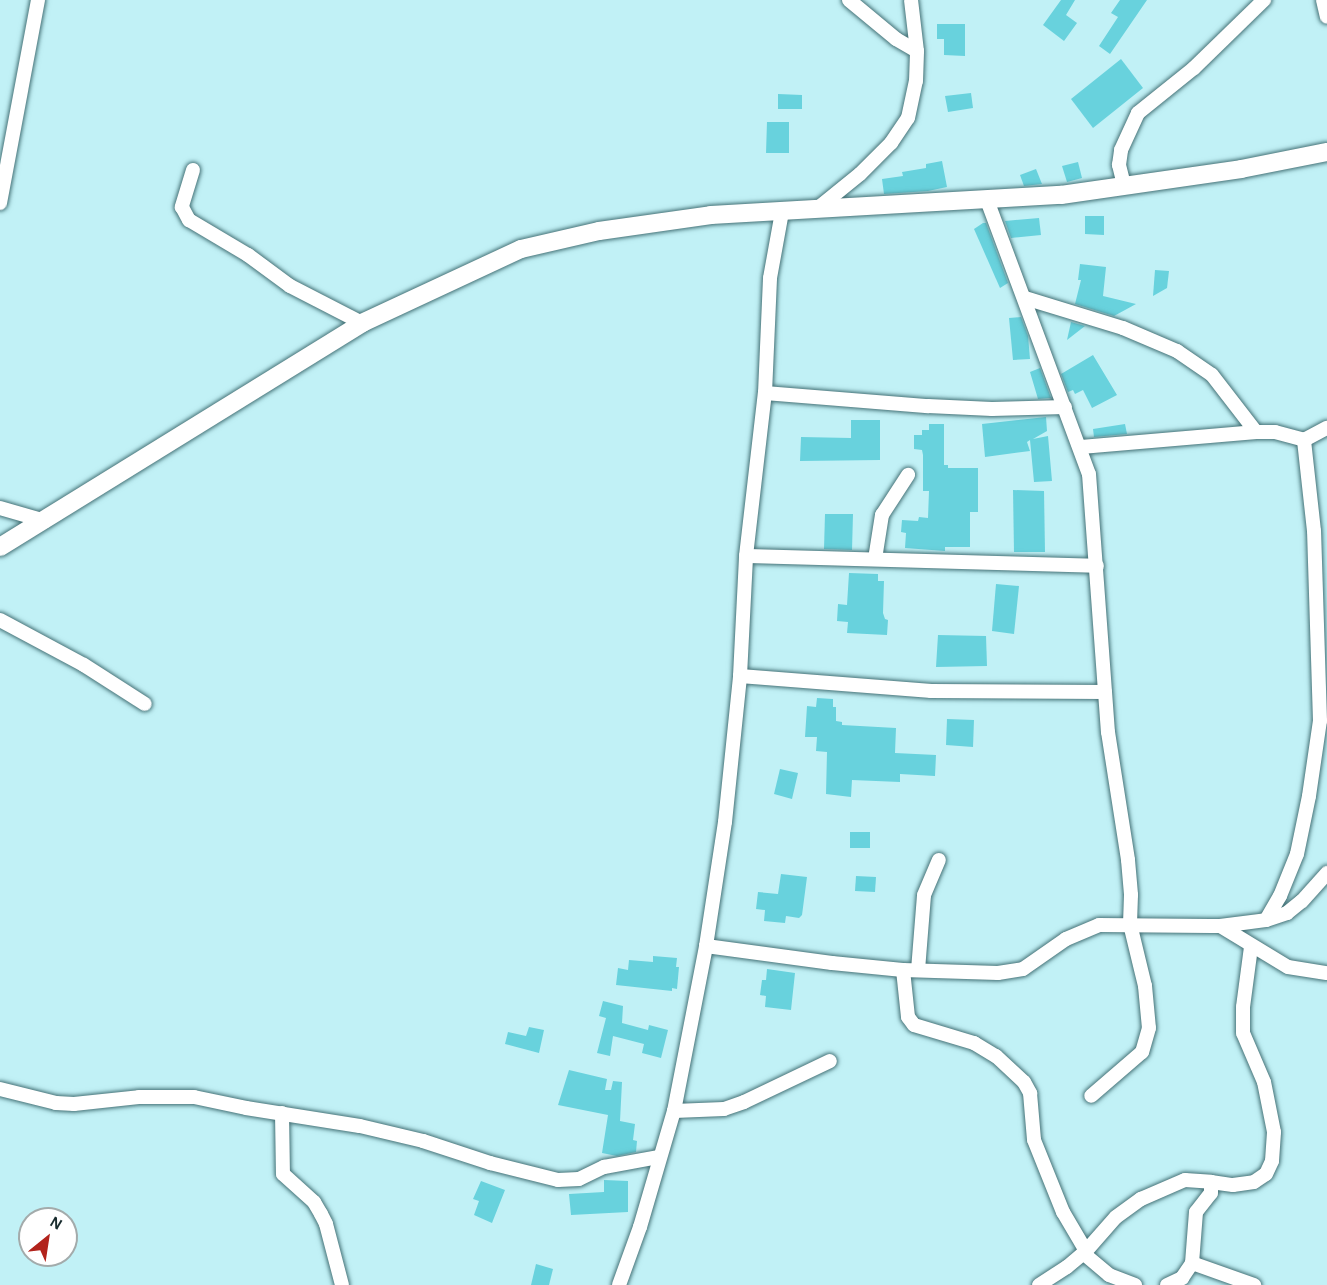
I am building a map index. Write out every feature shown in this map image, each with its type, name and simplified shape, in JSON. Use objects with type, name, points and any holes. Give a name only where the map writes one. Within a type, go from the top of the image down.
[{"type":"street","points":[[0,203],[38,0]]},
{"type":"street","points":[[849,0],[896,39],[917,51]]},
{"type":"street","points":[[818,208],[860,174],[891,143],[908,118],[916,81],[917,51],[911,0]]},
{"type":"street","points":[[1124,185],[1119,165],[1121,150],[1138,113],[1194,68],[1264,0]]},
{"type":"street","points":[[1323,0],[1327,17]]},
{"type":"street","points":[[0,547],[362,323],[520,249],[643,224],[711,215],[1061,195],[1241,169],[1327,152]]},
{"type":"street","points":[[193,170],[182,207],[189,220],[248,255],[290,286],[362,323]]},
{"type":"street","points":[[987,201],[1081,447],[1089,474],[1105,692],[1131,895],[1130,924],[1145,986],[1149,1036],[1142,1052],[1091,1096]]},
{"type":"street","points":[[619,1285],[640,1227],[674,1111],[706,946],[725,822],[740,676],[746,556],[765,393],[770,278],[782,212]]},
{"type":"street","points":[[1025,298],[1123,328],[1177,351],[1212,375],[1256,432]]},
{"type":"street","points":[[765,393],[992,409],[1065,407]]},
{"type":"street","points":[[1081,447],[1256,432],[1275,432],[1304,440],[1327,428]]},
{"type":"street","points":[[1266,920],[1280,896],[1297,854],[1320,721],[1321,564],[1304,440]]},
{"type":"street","points":[[875,559],[882,515],[908,475]]},
{"type":"street","points":[[0,508],[45,521]]},
{"type":"street","points":[[746,556],[1097,566]]},
{"type":"street","points":[[0,620],[84,665],[145,704]]},
{"type":"street","points":[[740,676],[931,691],[1105,692]]},
{"type":"street","points":[[918,970],[924,895],[939,860]]},
{"type":"street","points":[[706,946],[777,957],[903,970],[976,974],[1023,969],[1084,930],[1099,925],[1220,926],[1266,920],[1287,913],[1302,901],[1327,873]]},
{"type":"street","points":[[1220,926],[1251,947],[1288,967],[1327,973]]},
{"type":"street","points":[[1039,1285],[1056,1276],[1084,1252],[1116,1217],[1141,1199],[1185,1180],[1233,1185],[1254,1182],[1266,1174],[1274,1152],[1274,1132],[1264,1082],[1243,1033],[1242,1007],[1251,947]]},
{"type":"street","points":[[903,970],[908,1017],[914,1025],[974,1043],[1009,1066],[1024,1082],[1030,1093],[1034,1140],[1063,1212],[1084,1252],[1109,1275],[1135,1285]]},
{"type":"street","points":[[674,1111],[724,1109],[830,1060]]},
{"type":"street","points":[[0,1089],[56,1103],[74,1104],[139,1097],[194,1097],[423,1141],[490,1163],[558,1180],[579,1179],[604,1167],[659,1157]]},
{"type":"street","points":[[282,1113],[283,1174],[314,1202],[321,1214],[326,1224],[342,1285]]},
{"type":"street","points":[[1167,1285],[1182,1278],[1192,1263],[1196,1212],[1211,1193],[1211,1182]]},
{"type":"street","points":[[1192,1263],[1254,1285]]},
{"type":"building","points":[[1061,0],[1075,0],[1066,15],[1077,23],[1064,41],[1043,25]]},
{"type":"building","points":[[1120,0],[1147,0],[1110,54],[1099,46],[1118,17],[1111,13]]},
{"type":"building","points":[[937,24],[965,24],[965,56],[944,55],[944,39],[937,39]]},
{"type":"building","points":[[1121,59],[1143,88],[1093,128],[1071,99]]},
{"type":"building","points":[[971,93],[973,108],[948,112],[945,96]]},
{"type":"building","points":[[778,94],[802,95],[802,109],[778,109]]},
{"type":"building","points":[[767,122],[789,122],[789,153],[766,153]]},
{"type":"building","points":[[942,161],[947,187],[928,191],[884,194],[882,179],[903,176],[902,172],[926,168],[926,164]]},
{"type":"building","points":[[1078,162],[1082,178],[1067,182],[1062,166]]},
{"type":"building","points":[[1036,169],[1042,184],[1024,186],[1020,175]]},
{"type":"building","points":[[1085,216],[1104,216],[1104,235],[1085,234]]},
{"type":"building","points":[[1039,218],[1041,235],[1011,238],[1005,221]]},
{"type":"building","points":[[986,223],[1008,283],[1000,288],[974,229]]},
{"type":"building","points":[[1080,264],[1106,267],[1103,296],[1136,304],[1114,316],[1075,304],[1081,280],[1078,280]]},
{"type":"building","points":[[1155,270],[1169,271],[1167,288],[1153,296]]},
{"type":"building","points":[[1021,317],[1028,336],[1030,359],[1013,360],[1009,318]]},
{"type":"building","points":[[1071,322],[1085,326],[1067,340]]},
{"type":"building","points":[[1093,355],[1117,395],[1092,408],[1083,390],[1075,394],[1073,390],[1068,392],[1061,374]]},
{"type":"building","points":[[1040,368],[1051,398],[1038,399],[1030,372]]},
{"type":"building","points":[[1046,417],[1047,431],[1033,439],[1048,436],[1052,481],[1034,482],[1030,440],[1027,442],[1030,451],[985,457],[982,424]]},
{"type":"building","points":[[851,420],[880,420],[880,460],[800,461],[801,437],[851,438]]},
{"type":"building","points":[[929,424],[944,424],[944,465],[948,465],[948,468],[978,468],[978,512],[970,512],[970,547],[945,547],[945,551],[905,548],[906,533],[901,532],[902,520],[918,521],[919,517],[928,518],[929,491],[923,491],[923,455],[922,450],[914,449],[914,435],[922,435],[922,430],[929,430]]},
{"type":"building","points":[[1125,424],[1127,434],[1094,437],[1093,429]]},
{"type":"building","points":[[1013,490],[1044,491],[1045,552],[1014,552]]},
{"type":"building","points":[[825,514],[853,514],[852,550],[824,549]]},
{"type":"building","points":[[849,573],[878,574],[878,581],[884,581],[883,613],[885,619],[888,620],[887,635],[847,633],[848,622],[837,621],[838,604],[847,605]]},
{"type":"building","points":[[996,584],[1019,586],[1014,634],[992,631]]},
{"type":"building","points":[[938,635],[986,636],[987,666],[936,667]]},
{"type":"building","points":[[817,698],[833,699],[833,707],[836,707],[836,721],[842,722],[842,725],[896,728],[895,753],[936,755],[935,776],[900,774],[900,782],[852,780],[851,797],[826,794],[827,752],[816,751],[817,737],[805,737],[807,706],[816,707]]},
{"type":"building","points":[[947,719],[974,720],[973,747],[946,745]]},
{"type":"building","points":[[780,769],[798,773],[792,799],[774,794]]},
{"type":"building","points":[[850,832],[870,832],[870,848],[850,848]]},
{"type":"building","points":[[781,874],[807,877],[802,915],[799,918],[786,916],[785,923],[764,921],[765,910],[756,909],[758,892],[778,894]]},
{"type":"building","points":[[856,876],[876,877],[875,892],[855,891]]},
{"type":"building","points":[[653,956],[677,958],[676,967],[679,967],[677,989],[672,988],[672,991],[616,985],[618,968],[628,970],[629,960],[653,962]]},
{"type":"building","points":[[767,969],[795,973],[791,1010],[765,1007],[766,996],[760,995],[762,980],[766,980]]},
{"type":"building","points":[[603,1001],[623,1006],[622,1023],[648,1030],[649,1025],[668,1030],[661,1058],[642,1053],[644,1044],[613,1036],[610,1056],[597,1053],[606,1018],[599,1016]]},
{"type":"building","points":[[529,1027],[544,1030],[539,1053],[505,1044],[508,1032],[526,1036]]},
{"type":"building","points":[[569,1070],[607,1079],[605,1090],[611,1090],[613,1081],[622,1082],[620,1121],[635,1124],[633,1140],[637,1141],[636,1152],[617,1156],[602,1153],[608,1115],[558,1105]]},
{"type":"building","points":[[604,1180],[628,1181],[628,1212],[571,1215],[569,1194],[604,1192]]},
{"type":"building","points":[[481,1181],[505,1190],[492,1223],[474,1215],[479,1201],[473,1199]]},
{"type":"building","points":[[536,1264],[553,1269],[549,1285],[531,1285]]}]
